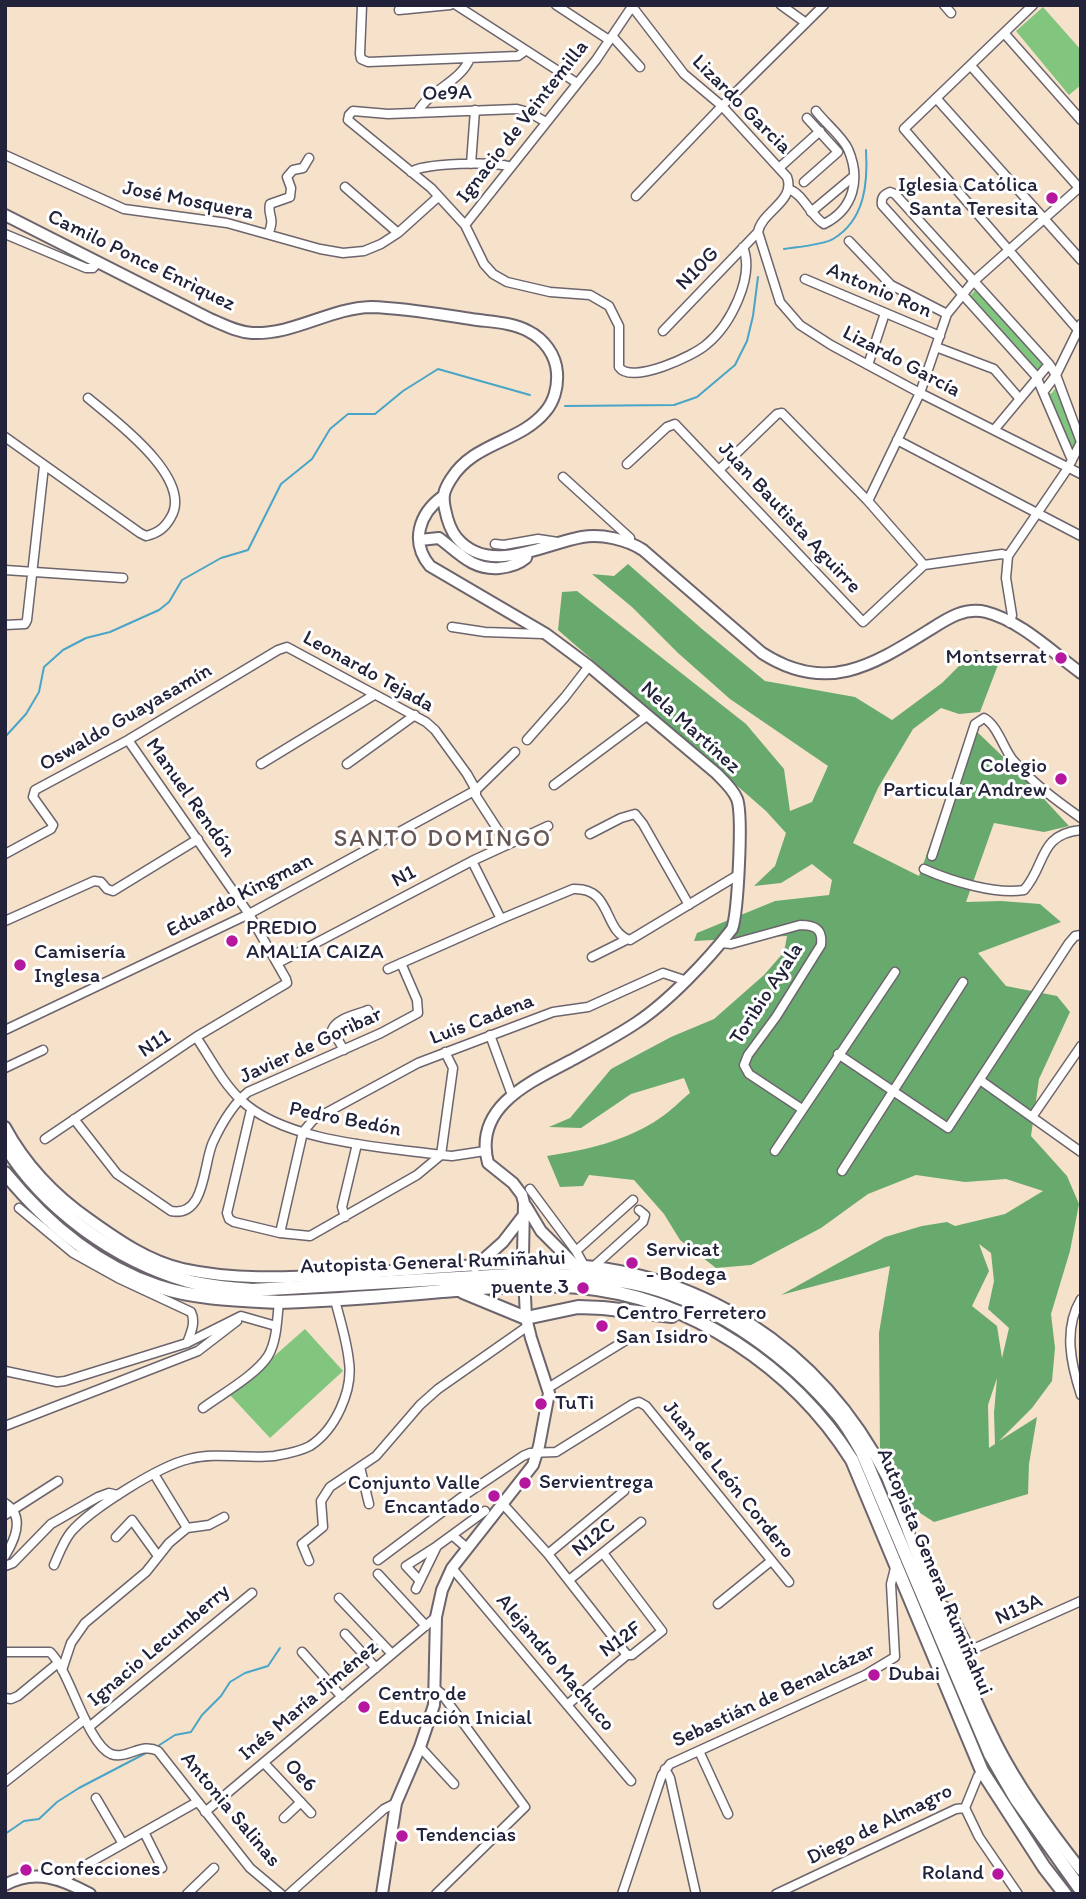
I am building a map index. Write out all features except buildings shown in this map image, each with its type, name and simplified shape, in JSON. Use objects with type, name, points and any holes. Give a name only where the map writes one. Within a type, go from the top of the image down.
[{"type":"highway","name":"Autopista General Rumiñahui","points":[[5,1145],[30,1180],[75,1221],[141,1264],[189,1281],[252,1290],[527,1274],[567,1275],[651,1288],[707,1310],[745,1332],[783,1360],[824,1400],[840,1417],[863,1452],[990,1754],[1023,1809],[1081,1890]]},
{"type":"highway","name":"Autopista General Rumiñahui","points":[[5,1173],[50,1223],[79,1246],[122,1275],[178,1292],[279,1302],[528,1286],[583,1288],[639,1298],[689,1318],[744,1348],[785,1381],[836,1435],[852,1460],[982,1771],[1044,1867],[1065,1894]]},
{"type":"highway","points":[[460,1290],[527,1322],[578,1307],[689,1318]]},
{"type":"main road","name":"Camilo Ponce Enrìquez","points":[[5,215],[210,319],[251,332],[273,332],[348,308],[371,307],[513,325],[530,331],[549,349],[556,364],[557,384],[552,401],[536,422],[473,455],[462,464],[442,497]]},
{"type":"main road","points":[[527,552],[526,558],[520,563],[486,568],[466,561],[439,538],[420,540],[424,516],[429,507],[442,497],[458,540],[472,550],[492,557],[592,537],[630,543],[643,550],[762,653],[803,671],[831,674],[864,667],[961,612],[985,612],[1010,623],[1081,673]]},
{"type":"main road","name":"Nela Martínez","points":[[420,540],[422,553],[430,566],[546,634],[589,666],[716,773],[734,794],[738,805],[736,917],[732,929],[655,1009],[636,1023],[512,1095],[489,1124],[485,1136],[485,1151]]},
{"type":"main road","points":[[5,1127],[31,1168],[82,1215],[118,1241],[153,1259],[182,1269],[221,1275],[284,1278],[475,1267],[584,1267],[636,1275],[664,1283],[733,1313],[788,1350],[851,1415],[869,1442],[887,1477],[998,1747],[1025,1793],[1081,1870]]},
{"type":"main road","points":[[485,1151],[488,1163],[513,1183],[522,1195],[534,1222],[548,1239]]},
{"type":"main road","points":[[523,1257],[524,1203]]},
{"type":"main road","points":[[475,1267],[503,1242],[524,1215]]},
{"type":"main road","points":[[503,1242],[514,1236],[523,1237],[534,1232],[543,1234],[584,1267]]},
{"type":"main road","points":[[382,1894],[396,1803],[431,1715],[436,1689],[436,1617],[442,1590],[452,1568],[527,1474],[537,1453],[547,1407],[548,1388],[527,1322],[525,1296]]},
{"type":"main road","points":[[5,1885],[39,1876],[64,1881],[90,1894]]},
{"type":"street","points":[[399,10],[450,5]]},
{"type":"street","points":[[456,5],[577,83]]},
{"type":"street","points":[[556,5],[610,38],[640,67]]},
{"type":"street","points":[[781,5],[806,23]]},
{"type":"street","points":[[636,195],[824,5]]},
{"type":"street","points":[[944,5],[951,13]]},
{"type":"street","points":[[1032,5],[906,126],[905,133],[1079,327],[1056,375],[1044,391]]},
{"type":"street","points":[[362,6],[360,54],[364,61],[518,56],[525,51]]},
{"type":"street","name":"Ignacio de Veintemilla","points":[[465,225],[577,83],[632,6]]},
{"type":"street","name":"Lizardo Garcia","points":[[632,6],[684,74],[722,106],[787,177],[789,189],[762,222],[758,232]]},
{"type":"street","points":[[1004,33],[1081,120]]},
{"type":"street","points":[[417,113],[423,103],[464,68],[470,58]]},
{"type":"street","points":[[868,501],[920,393],[947,314],[973,282],[1080,188],[971,66]]},
{"type":"street","points":[[936,98],[1081,260]]},
{"type":"street","name":"Oe9A","points":[[411,172],[351,125],[349,114],[359,111],[388,114],[517,109],[546,122]]},
{"type":"street","points":[[471,164],[475,110]]},
{"type":"street","points":[[789,189],[797,194],[824,224],[836,216],[852,196],[854,176],[848,149],[816,111]]},
{"type":"street","points":[[804,182],[838,152],[807,118]]},
{"type":"street","points":[[779,168],[820,131]]},
{"type":"street","name":"José Mosquera","points":[[5,155],[124,209],[205,218],[342,253],[364,251],[398,233],[438,197]]},
{"type":"street","points":[[268,234],[273,222],[270,204],[290,197],[291,188],[287,177],[293,170],[303,168],[309,158]]},
{"type":"street","points":[[511,167],[504,164],[471,164],[420,167],[411,172],[465,225],[484,264],[493,275],[507,282],[550,292],[590,296],[609,306],[619,326],[619,367],[626,373],[638,373],[669,365],[706,345],[730,318],[742,292],[746,258],[743,247]]},
{"type":"street","points":[[811,212],[854,176]]},
{"type":"street","points":[[345,187],[398,233]]},
{"type":"street","points":[[1010,623],[1012,615],[1006,578],[1008,556],[1070,464],[1081,442],[1056,375],[1049,364],[895,194],[885,194],[881,199],[882,205],[1036,376],[1070,464]]},
{"type":"street","name":"N10G","points":[[663,331],[758,232]]},
{"type":"street","name":"Lizardo García","points":[[758,232],[780,302],[800,325],[831,345],[920,393],[1070,464],[1081,474]]},
{"type":"street","points":[[5,234],[86,268],[93,268],[97,263]]},
{"type":"street","points":[[849,241],[896,289],[947,314]]},
{"type":"street","name":"Antonio Ron","points":[[805,279],[940,336]]},
{"type":"street","points":[[868,365],[884,313]]},
{"type":"street","points":[[936,347],[994,369],[1019,398]]},
{"type":"street","points":[[994,430],[1036,376],[1049,364]]},
{"type":"street","points":[[5,437],[140,533],[146,536],[164,527],[174,512],[175,493],[166,475],[140,441],[88,398]]},
{"type":"street","points":[[719,470],[777,414],[782,413],[868,501],[924,565],[1002,554],[1008,556]]},
{"type":"street","name":"Juan Bautista Aguirre","points":[[628,464],[667,427],[675,424],[861,621],[866,621],[924,565]]},
{"type":"street","points":[[897,440],[1081,536]]},
{"type":"street","points":[[5,625],[26,624],[44,466]]},
{"type":"street","points":[[563,477],[630,538],[630,543]]},
{"type":"street","points":[[495,544],[538,539],[561,543]]},
{"type":"street","points":[[5,570],[124,578]]},
{"type":"street","points":[[452,627],[485,632],[546,634]]},
{"type":"street","name":"Leonardo Tejada","points":[[273,653],[282,648],[293,649],[415,715],[435,730],[476,790],[476,796],[508,844]]},
{"type":"street","name":"Oswaldo Guayasamín","points":[[5,854],[51,829],[52,821],[33,797],[35,790],[128,740],[273,653]]},
{"type":"street","points":[[527,740],[589,666]]},
{"type":"street","points":[[261,764],[374,695]]},
{"type":"street","points":[[347,764],[415,715]]},
{"type":"street","points":[[554,785],[648,715]]},
{"type":"street","points":[[932,856],[975,724],[984,718],[991,724],[1013,761],[1047,793],[1081,818]]},
{"type":"street","name":"Manuel Rendón","points":[[128,740],[250,914],[287,983]]},
{"type":"street","name":"Eduardo Kingman","points":[[5,1030],[250,914],[476,790],[514,752]]},
{"type":"street","points":[[590,834],[635,814],[689,905]]},
{"type":"street","name":"N1","points":[[278,963],[472,860],[548,826]]},
{"type":"street","points":[[924,869],[972,885],[1024,890],[1046,848],[1065,833],[1081,830]]},
{"type":"street","points":[[5,921],[94,881],[101,882],[113,891],[198,839]]},
{"type":"street","points":[[472,860],[501,919]]},
{"type":"street","points":[[592,957],[626,940],[634,939],[738,875]]},
{"type":"street","points":[[388,969],[573,889],[590,890],[596,895],[626,940]]},
{"type":"street","name":"Toribio Ayala","points":[[721,943],[731,944],[800,925],[810,925],[818,929],[822,936],[821,945],[744,1065],[749,1074],[802,1109]]},
{"type":"street","points":[[838,1054],[948,1128],[1069,943],[1075,936],[1081,935]]},
{"type":"street","name":"Javier de Goribar","points":[[74,1119],[117,1174],[178,1213],[195,1201],[205,1176],[212,1143],[239,1099],[248,1092],[344,1050],[418,1013],[417,1000],[401,963]]},
{"type":"street","points":[[775,1151],[895,972]]},
{"type":"street","name":"Luis Cadena","points":[[303,1132],[313,1120],[418,1063],[553,1013],[588,1007],[663,973],[684,980]]},
{"type":"street","points":[[842,1171],[963,982]]},
{"type":"street","name":"N11","points":[[45,1139],[196,1037],[287,983]]},
{"type":"street","points":[[344,1050],[332,1030],[333,1026],[368,1010]]},
{"type":"street","points":[[489,1035],[512,1095]]},
{"type":"street","name":"Pedro Bedón","points":[[196,1037],[239,1099],[273,1124],[357,1144],[441,1155],[485,1151]]},
{"type":"street","points":[[1032,1117],[1081,1046]]},
{"type":"street","points":[[5,1068],[43,1050]]},
{"type":"street","points":[[251,1110],[228,1213],[229,1219],[280,1233],[310,1236],[418,1175],[441,1155],[453,1068],[446,1052]]},
{"type":"street","points":[[979,1080],[1081,1152]]},
{"type":"street","points":[[280,1233],[303,1132]]},
{"type":"street","points":[[345,1217],[342,1207],[357,1144]]},
{"type":"street","points":[[530,1189],[576,1251],[584,1267],[643,1222],[645,1215],[639,1210]]},
{"type":"street","points":[[576,1251],[633,1200]]},
{"type":"street","points":[[19,1208],[73,1253],[122,1275],[191,1312],[194,1317],[187,1343]]},
{"type":"street","points":[[1081,1299],[1072,1322],[1069,1347],[1081,1395]]},
{"type":"street","points":[[54,1565],[62,1544],[72,1531],[118,1495],[154,1474],[187,1459],[271,1456],[294,1452],[309,1447],[319,1438],[341,1407],[348,1390],[350,1364],[335,1300]]},
{"type":"street","points":[[204,1408],[268,1357],[273,1344],[279,1302]]},
{"type":"street","points":[[5,1371],[65,1381],[187,1343],[241,1316],[276,1326]]},
{"type":"street","points":[[5,1426],[198,1351],[233,1326],[241,1316]]},
{"type":"street","points":[[309,1561],[302,1544],[323,1527],[323,1495],[337,1481],[376,1456],[438,1388],[527,1322]]},
{"type":"street","points":[[548,1388],[631,1337]]},
{"type":"street","name":"Juan de León Cordero","points":[[537,1453],[556,1452],[639,1402],[646,1406],[789,1582]]},
{"type":"street","points":[[378,1560],[472,1490],[523,1456],[537,1453]]},
{"type":"street","points":[[360,1467],[369,1504]]},
{"type":"street","points":[[154,1474],[187,1528]]},
{"type":"street","points":[[5,1515],[58,1481]]},
{"type":"street","points":[[548,1554],[624,1491]]},
{"type":"street","points":[[5,1566],[13,1563],[51,1524],[98,1497],[109,1493],[118,1495]]},
{"type":"street","points":[[5,1503],[14,1509],[19,1522],[5,1556]]},
{"type":"street","points":[[502,1503],[548,1554],[627,1655]]},
{"type":"street","points":[[437,1546],[418,1585],[406,1566],[485,1511]]},
{"type":"street","points":[[5,1698],[18,1696],[60,1667],[74,1636],[96,1611],[145,1572],[187,1528],[209,1525],[224,1517]]},
{"type":"street","points":[[116,1536],[132,1520],[158,1556]]},
{"type":"street","name":"N12C","points":[[569,1580],[641,1522]]},
{"type":"street","points":[[452,1535],[467,1548]]},
{"type":"street","name":"N12F","points":[[566,1705],[627,1655],[632,1655],[660,1633],[661,1629],[603,1553]]},
{"type":"street","points":[[718,1604],[771,1562]]},
{"type":"street","name":"Sebastián de Benalcázar","points":[[622,1894],[665,1769],[670,1764],[865,1675],[895,1657],[891,1584],[896,1564]]},
{"type":"street","name":"Alejandro Machuco","points":[[452,1568],[631,1781]]},
{"type":"street","points":[[378,1574],[426,1626]]},
{"type":"street","name":"Ignacio Lecumberry","points":[[5,1782],[87,1723],[252,1593]]},
{"type":"street","points":[[339,1598],[392,1654]]},
{"type":"street","name":"N13A","points":[[971,1650],[1081,1601]]},
{"type":"street","points":[[937,1602],[949,1608],[971,1650],[970,1684]]},
{"type":"street","name":"Inés María Jiménez","points":[[205,1812],[436,1617]]},
{"type":"street","points":[[345,1634],[376,1668]]},
{"type":"street","points":[[5,1652],[44,1650],[50,1652],[60,1667]]},
{"type":"street","points":[[302,1652],[342,1697]]},
{"type":"street","name":"Antonia Salinas","points":[[60,1667],[87,1723],[105,1751],[120,1756],[143,1747],[158,1751],[250,1868],[281,1894]]},
{"type":"street","points":[[436,1689],[524,1803],[524,1810],[436,1894]]},
{"type":"street","points":[[420,1747],[454,1784]]},
{"type":"street","points":[[699,1751],[728,1814]]},
{"type":"street","name":"Oe6","points":[[264,1763],[311,1813]]},
{"type":"street","points":[[665,1769],[670,1778],[695,1891],[704,1894]]},
{"type":"street","name":"Diego de Almagro","points":[[776,1894],[956,1809],[965,1808],[982,1771]]},
{"type":"street","points":[[96,1798],[123,1844]]},
{"type":"street","points":[[64,1881],[75,1871],[197,1802]]},
{"type":"street","points":[[284,1818],[301,1802]]},
{"type":"street","points":[[289,1894],[384,1809],[396,1803]]},
{"type":"street","points":[[965,1808],[979,1837],[1018,1894]]},
{"type":"street","points":[[144,1832],[162,1868]]},
{"type":"street","points":[[187,1894],[214,1868]]},
{"type":"green space","points":[[1043,7],[1081,50],[1081,85],[1069,95],[1016,31]]},
{"type":"green space","points":[[977,288],[1043,365],[1035,372],[970,296]]},
{"type":"green space","points":[[1056,387],[1076,441],[1071,450],[1047,394],[1052,393]]},
{"type":"green space","points":[[628,564],[765,681],[855,697],[892,720],[942,683],[975,650],[1001,657],[980,712],[959,714],[941,708],[913,729],[878,788],[853,843],[919,876],[972,727],[1069,826],[1044,832],[994,823],[966,902],[1040,904],[1061,922],[978,953],[1006,986],[1057,996],[1070,1012],[1039,1079],[1031,1136],[1067,1176],[1079,1204],[1070,1251],[1051,1314],[1055,1348],[1052,1381],[1032,1408],[999,1441],[1037,1417],[1029,1464],[1028,1494],[934,1522],[903,1502],[880,1450],[879,1333],[890,1266],[781,1295],[885,1237],[922,1226],[947,1222],[955,1226],[1005,1214],[1043,1191],[1006,1179],[965,1182],[916,1175],[868,1194],[821,1228],[751,1265],[716,1268],[680,1240],[664,1214],[634,1180],[589,1175],[583,1186],[560,1187],[547,1156],[591,1147],[634,1133],[664,1115],[690,1093],[684,1078],[631,1094],[581,1128],[549,1127],[570,1118],[611,1069],[671,1037],[714,1019],[764,975],[784,952],[787,936],[694,941],[697,933],[775,901],[829,895],[832,880],[812,864],[781,883],[754,886],[775,866],[786,833],[766,811],[558,630],[562,592],[577,591],[746,724],[784,769],[790,811],[812,802],[828,766],[730,699],[632,607],[592,574],[614,576]],"holes":[[[979,1244],[991,1253],[994,1281],[988,1309],[1009,1328],[1002,1358],[997,1326],[972,1306],[989,1271]],[[997,1378],[995,1444],[989,1448],[988,1405]]]},
{"type":"green space","points":[[305,1329],[343,1371],[270,1438],[230,1395]]},
{"type":"waterway","points":[[784,249],[829,241],[852,222],[865,188],[866,150]]},
{"type":"waterway","points":[[565,406],[674,405],[697,397],[735,365],[747,341],[758,277]]},
{"type":"waterway","points":[[5,737],[26,714],[39,692],[44,667],[63,650],[86,638],[110,632],[159,610],[169,602],[182,580],[221,558],[248,550],[281,484],[312,459],[330,429],[348,414],[375,414],[403,391],[438,369],[530,395]]},
{"type":"waterway","points":[[158,1746],[175,1735],[191,1732],[230,1682],[245,1673],[268,1666],[280,1648]]},
{"type":"waterway","points":[[5,1834],[24,1821],[39,1819],[57,1802],[79,1788],[148,1752]]},
{"type":"place","name":"Iglesia Católica Santa Teresita","points":[[1052,198]]},
{"type":"place","name":"Montserrat","points":[[1061,658]]},
{"type":"place","name":"Colegio Particular Andrew","points":[[1061,779]]},
{"type":"place","name":"PREDIO AMALIA CAIZA","points":[[232,941]]},
{"type":"place","name":"Camisería Inglesa","points":[[20,965]]},
{"type":"place","name":"Servicat - Bodega","points":[[632,1263]]},
{"type":"place","name":"puente 3","points":[[583,1288]]},
{"type":"place","name":"Centro Ferretero San Isidro","points":[[602,1326]]},
{"type":"place","name":"TuTi","points":[[541,1404]]},
{"type":"place","name":"Servientrega","points":[[525,1483]]},
{"type":"place","name":"Conjunto Valle Encantado","points":[[494,1496]]},
{"type":"place","name":"Dubai","points":[[874,1675]]},
{"type":"place","name":"Centro de Educación Inicial","points":[[364,1707]]},
{"type":"place","name":"Tendencias","points":[[402,1836]]},
{"type":"place","name":"Confecciones","points":[[26,1870]]},
{"type":"place","name":"Roland","points":[[998,1874]]},
{"type":"district","name":"SANTO DOMINGO","points":[[443,840]]}]
